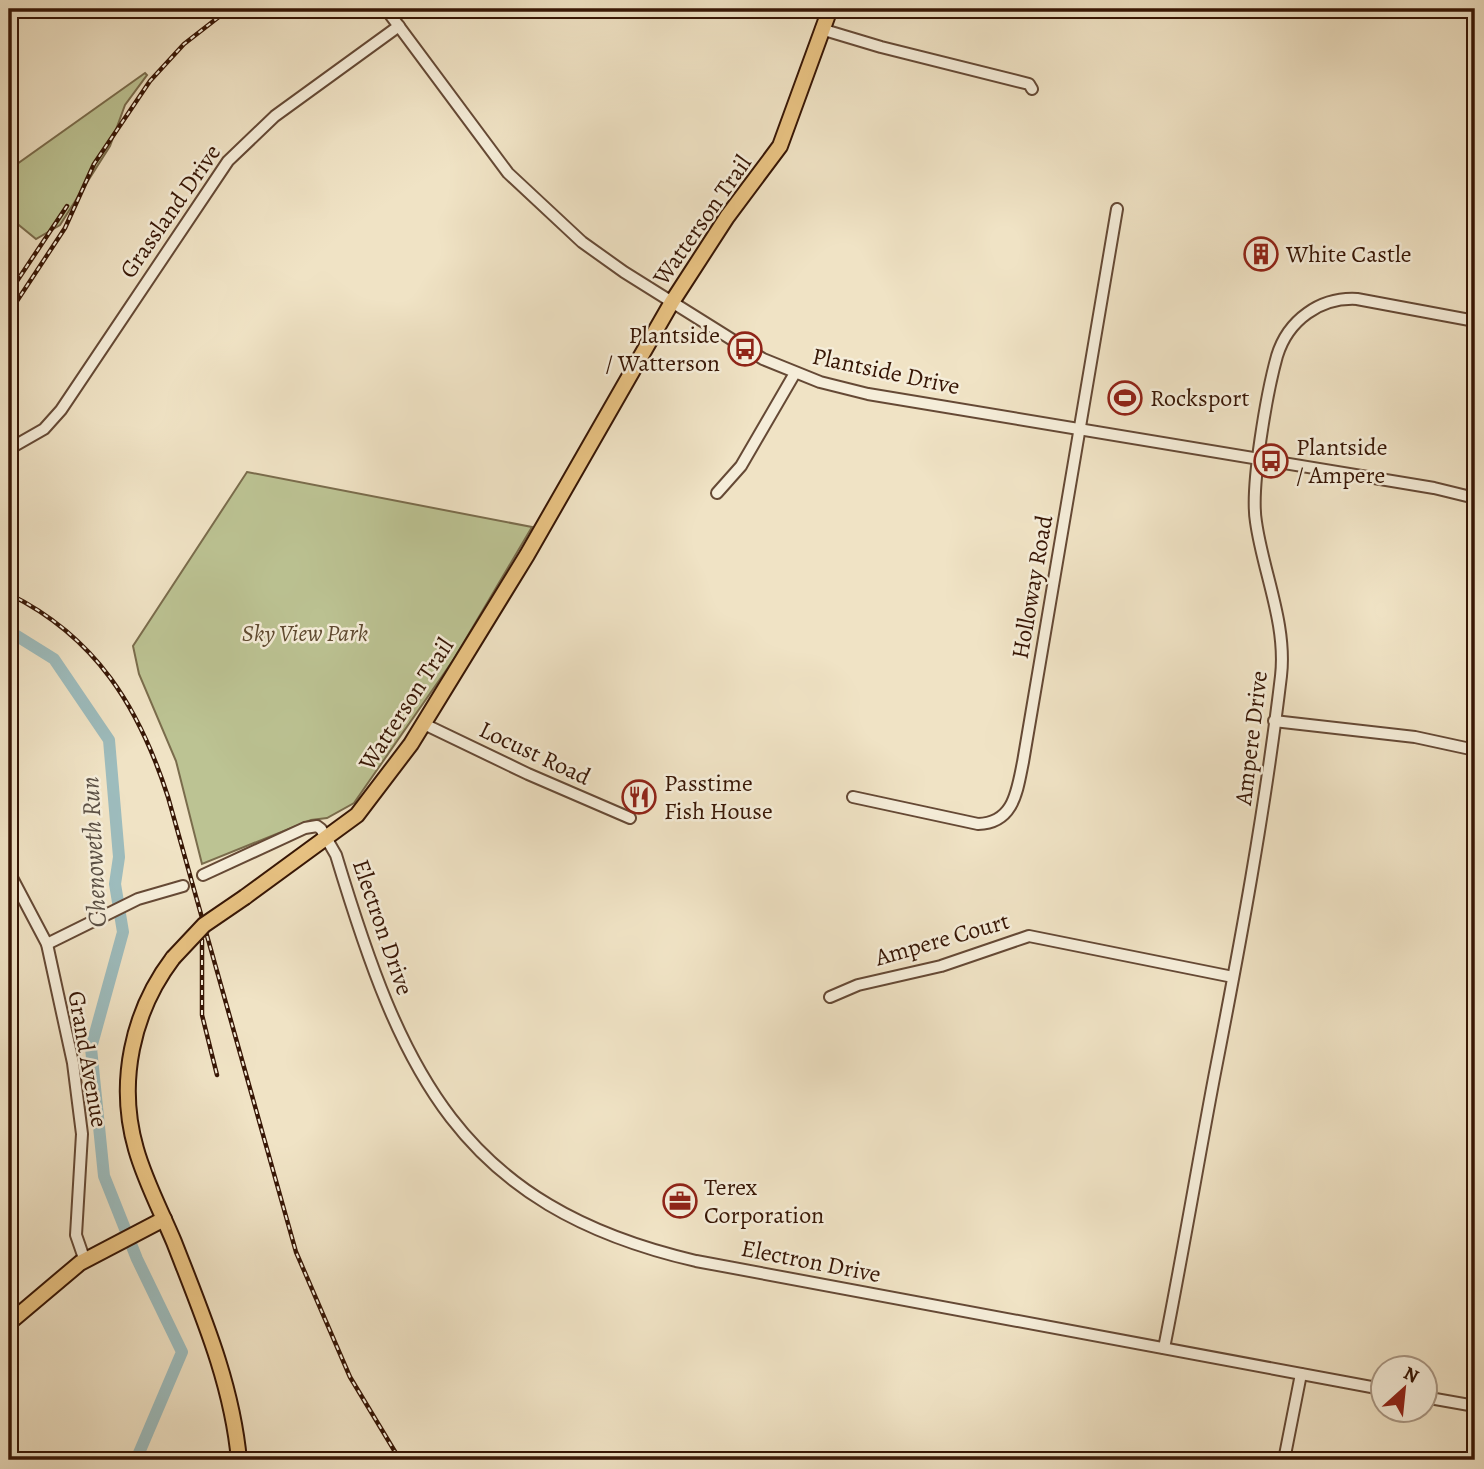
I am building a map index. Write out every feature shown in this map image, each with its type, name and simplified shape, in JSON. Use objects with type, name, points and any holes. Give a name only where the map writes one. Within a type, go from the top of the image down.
[{"type":"main road","name":"Watterson Trail","points":[[239,1460],[231,1406],[221,1367],[136,1149],[128,1093],[131,1055],[140,1019],[155,984],[173,958],[201,927],[328,838],[366,806],[424,724],[527,555],[672,302],[727,217],[780,146],[830,9]]},
{"type":"main road","points":[[9,1323],[85,1261],[164,1219]]},
{"type":"street","name":"Plantside Drive","points":[[386,9],[508,173],[582,242],[745,349],[795,373],[868,394],[1434,488],[1475,498]]},
{"type":"street","name":"Grassland Drive","points":[[9,449],[44,429],[61,410],[209,185],[236,152],[275,116],[399,26]]},
{"type":"street","points":[[821,29],[881,47],[1029,83],[1032,89]]},
{"type":"street","name":"Holloway Road","points":[[853,797],[978,824],[994,821],[1012,806],[1023,762],[1117,209]]},
{"type":"street","name":"Ampere Drive","points":[[1164,1348],[1262,825],[1282,660],[1277,616],[1255,518],[1259,459],[1279,350],[1293,326],[1310,311],[1332,300],[1357,299],[1475,321]]},
{"type":"street","points":[[717,494],[741,466],[795,373]]},
{"type":"street","points":[[1274,721],[1415,737],[1475,750]]},
{"type":"street","name":"Locust Road","points":[[424,724],[527,774],[630,818]]},
{"type":"street","points":[[203,875],[304,828],[317,826],[328,838]]},
{"type":"street","name":"Electron Drive","points":[[328,838],[389,1011],[428,1090],[491,1162],[557,1211],[626,1243],[685,1258],[1368,1386]]},
{"type":"street","name":"Grand Avenue","points":[[9,872],[47,944],[76,1085],[82,1133],[76,1235],[85,1261]]},
{"type":"street","points":[[47,944],[128,904],[183,886]]},
{"type":"street","name":"Ampere Court","points":[[830,997],[858,985],[941,966],[1029,936],[1233,977]]},
{"type":"street","points":[[1284,1460],[1301,1374]]},
{"type":"street","points":[[1438,1399],[1475,1406]]},
{"type":"green space","points":[[145,73],[147,75],[125,105],[110,146],[60,225],[36,239],[9,217],[9,165],[17,164]]},
{"type":"green space","name":"Sky View Park","points":[[247,472],[532,527],[454,659],[354,803],[327,818],[311,820],[202,864],[176,761],[139,674],[133,646]]},
{"type":"waterway","name":"Chenoweth Run","points":[[9,631],[54,659],[109,740],[119,857],[115,884],[123,932],[91,1048],[104,1176],[137,1259],[182,1352],[136,1460]]},
{"type":"railway","points":[[15,304],[65,228],[94,164],[150,81],[184,44],[229,9]]},
{"type":"railway","points":[[9,293],[67,206]]},
{"type":"railway","points":[[9,594],[40,611],[90,653],[128,705],[143,733],[168,797],[296,1252],[350,1377],[400,1460]]},
{"type":"railway","points":[[202,940],[202,1015],[217,1075]]},
{"type":"place","name":"White Castle","points":[[1261,254]]},
{"type":"place","name":"Plantside / Watterson","points":[[745,349]]},
{"type":"place","name":"Rocksport","points":[[1125,398]]},
{"type":"place","name":"Plantside / Ampere","points":[[1271,461]]},
{"type":"place","name":"Passtime Fish House","points":[[639,797]]},
{"type":"place","name":"Terex Corporation","points":[[680,1201]]}]
